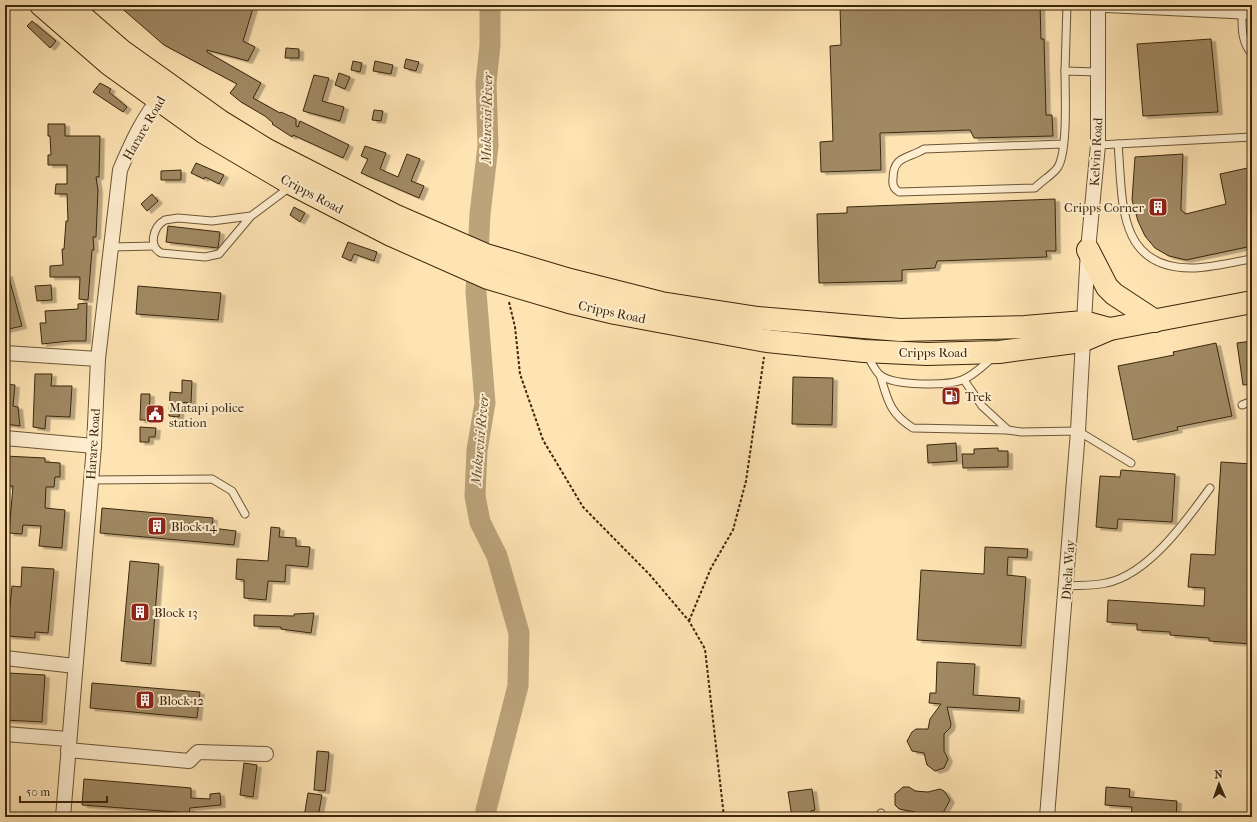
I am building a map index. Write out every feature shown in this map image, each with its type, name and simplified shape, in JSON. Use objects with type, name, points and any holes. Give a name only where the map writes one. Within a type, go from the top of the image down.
[{"type":"main road","points":[[41,5],[109,64],[164,92]]},
{"type":"main road","points":[[69,5],[122,51],[164,92]]},
{"type":"main road","name":"Cripps Road","points":[[164,92],[205,133],[293,184],[391,235],[459,255],[486,255],[570,280],[661,302],[758,318],[900,330],[1018,328],[1083,332]]},
{"type":"main road","name":"Cripps Road","points":[[164,92],[220,121],[274,154],[394,215],[496,280],[569,302],[615,313],[767,342],[864,351],[927,354],[999,352],[1083,332],[1110,329],[1252,302]]},
{"type":"main road","points":[[1088,250],[1107,287],[1114,294],[1155,321]]},
{"type":"street","name":"Kelvin Road","points":[[1083,332],[1088,250],[1098,145],[1098,5]]},
{"type":"street","points":[[1106,5],[1247,12]]},
{"type":"street","name":"Harare Road","points":[[63,817],[94,446],[98,359],[120,170],[128,149],[164,92]]},
{"type":"street","name":"Dhela Way","points":[[1047,817],[1078,431],[1083,332]]},
{"type":"street","points":[[5,353],[98,359]]},
{"type":"street","points":[[5,438],[94,446]]},
{"type":"street","points":[[5,658],[75,666]]},
{"type":"street","points":[[5,734],[189,761],[198,752],[266,754]]},
{"type":"lane","points":[[1063,144],[924,149],[916,154],[902,157],[896,164],[893,183],[896,190],[906,192],[1035,188],[1058,167],[1063,144],[1067,5]]},
{"type":"lane","points":[[1247,12],[1243,39],[1247,49],[1252,54]]},
{"type":"lane","points":[[1065,71],[1098,72]]},
{"type":"lane","points":[[1098,145],[1252,137]]},
{"type":"lane","points":[[1118,144],[1125,217],[1130,234],[1144,254],[1164,265],[1193,268],[1252,260]]},
{"type":"lane","points":[[251,216],[212,221],[171,218],[165,220],[156,228],[153,246],[155,250],[161,253],[213,256],[219,254],[251,216],[293,184]]},
{"type":"lane","points":[[111,247],[153,246]]},
{"type":"lane","points":[[864,351],[880,375],[891,408],[900,420],[913,428],[1008,430],[1021,432],[1078,431],[1131,463]]},
{"type":"lane","points":[[880,375],[901,382],[952,384],[964,380],[999,352]]},
{"type":"lane","points":[[964,380],[982,406],[1008,430]]},
{"type":"lane","points":[[1242,406],[1252,401]]},
{"type":"lane","points":[[90,480],[212,479],[232,491],[246,514]]},
{"type":"lane","points":[[1066,586],[1106,583],[1125,577],[1139,568],[1180,530],[1210,488]]},
{"type":"path","points":[[496,280],[515,327],[520,374],[543,440],[583,507],[650,575],[689,621],[705,649],[724,817]]},
{"type":"path","points":[[689,621],[710,568],[733,530],[746,481],[767,342]]},
{"type":"building","points":[[118,5],[254,5],[243,41],[255,47],[248,61],[207,50],[207,52],[261,83],[253,98],[280,113],[281,112],[296,119],[296,126],[298,127],[300,121],[349,145],[343,158],[293,135],[292,137],[272,124],[273,123],[265,116],[241,102],[230,93],[237,84],[164,45]]},
{"type":"building","points":[[840,5],[1040,5],[1041,39],[1044,39],[1046,115],[1052,115],[1053,136],[974,138],[970,130],[880,133],[881,170],[821,172],[820,142],[833,141],[830,46],[841,45]]},
{"type":"building","points":[[32,21],[56,41],[50,48],[27,26]]},
{"type":"building","points":[[1211,39],[1218,112],[1143,116],[1137,44]]},
{"type":"building","points":[[286,48],[299,49],[299,58],[285,58]]},
{"type":"building","points":[[406,59],[419,62],[416,71],[404,68]]},
{"type":"building","points":[[353,61],[362,63],[360,72],[351,70]]},
{"type":"building","points":[[375,61],[393,65],[391,74],[373,71]]},
{"type":"building","points":[[339,73],[350,77],[345,89],[335,85]]},
{"type":"building","points":[[314,75],[329,78],[322,101],[344,107],[340,121],[303,111]]},
{"type":"building","points":[[100,83],[111,89],[109,92],[127,107],[123,112],[93,92]]},
{"type":"building","points":[[374,110],[383,111],[381,121],[372,120]]},
{"type":"building","points":[[48,124],[65,124],[65,136],[100,136],[99,177],[96,177],[98,190],[96,237],[93,237],[94,250],[92,250],[88,300],[79,299],[80,277],[50,277],[50,266],[63,265],[62,249],[64,249],[66,221],[68,221],[67,194],[55,194],[56,184],[67,184],[67,165],[48,165],[48,155],[51,155]]},
{"type":"building","points":[[365,146],[386,153],[380,169],[398,177],[407,154],[420,159],[411,181],[424,186],[419,198],[361,173],[368,159],[361,156]]},
{"type":"building","name":"Cripps Corner","points":[[1183,154],[1181,210],[1186,214],[1226,204],[1220,174],[1252,167],[1252,246],[1186,260],[1169,256],[1155,248],[1145,236],[1138,221],[1132,200],[1135,157]]},
{"type":"building","points":[[196,163],[224,175],[219,184],[205,177],[204,179],[191,173]]},
{"type":"building","points":[[181,170],[181,180],[161,180],[161,171]]},
{"type":"building","points":[[152,194],[158,201],[147,211],[141,204]]},
{"type":"building","points":[[1055,199],[1056,251],[1046,251],[1047,257],[937,261],[935,268],[902,270],[902,281],[819,283],[817,214],[847,213],[847,207]]},
{"type":"building","points":[[294,207],[305,213],[300,222],[290,215]]},
{"type":"building","points":[[168,226],[220,232],[218,248],[166,242]]},
{"type":"building","points":[[348,242],[377,252],[374,261],[354,254],[351,261],[342,257]]},
{"type":"building","points":[[8,274],[22,326],[5,330],[5,275]]},
{"type":"building","points":[[51,285],[52,300],[37,301],[35,286]]},
{"type":"building","points":[[138,286],[221,293],[218,320],[136,314]]},
{"type":"building","points":[[87,303],[86,341],[42,344],[40,323],[46,323],[45,311],[78,309],[78,304]]},
{"type":"building","points":[[1252,341],[1252,384],[1243,385],[1237,343]]},
{"type":"building","points":[[1216,343],[1232,416],[1177,427],[1178,430],[1133,440],[1118,366],[1174,355],[1173,352]]},
{"type":"building","points":[[35,374],[52,374],[51,386],[72,386],[70,417],[46,416],[45,429],[33,427]]},
{"type":"building","points":[[793,377],[833,378],[832,425],[792,424]]},
{"type":"building","points":[[182,380],[192,381],[191,403],[180,402],[179,417],[169,416],[170,392],[182,393]]},
{"type":"building","points":[[5,384],[15,385],[13,406],[18,407],[20,426],[5,424]]},
{"type":"building","points":[[141,394],[150,394],[149,420],[140,420]]},
{"type":"building","points":[[140,427],[156,428],[155,437],[149,437],[149,442],[140,442]]},
{"type":"building","points":[[956,443],[957,461],[928,463],[927,445]]},
{"type":"building","points":[[998,448],[998,451],[1008,451],[1008,467],[963,468],[962,454],[974,454],[974,449]]},
{"type":"building","points":[[5,456],[45,458],[45,462],[60,463],[60,477],[55,477],[54,487],[46,487],[45,508],[65,510],[62,548],[39,546],[41,526],[23,525],[22,534],[9,533],[13,486],[5,486]]},
{"type":"building","points":[[1221,462],[1252,464],[1252,644],[1209,641],[1209,638],[1170,635],[1170,632],[1137,630],[1137,624],[1107,622],[1108,600],[1204,606],[1205,588],[1188,587],[1191,554],[1215,555]]},
{"type":"building","points":[[1121,470],[1175,474],[1172,522],[1118,519],[1117,529],[1096,527],[1100,476],[1120,477]]},
{"type":"building","name":"Block 14","points":[[102,508],[213,518],[212,528],[236,531],[234,545],[100,533]]},
{"type":"building","points":[[271,527],[280,528],[279,537],[296,538],[296,546],[310,547],[308,567],[286,565],[285,582],[268,581],[266,600],[244,598],[244,580],[236,579],[237,559],[268,561]]},
{"type":"building","points":[[985,547],[1028,549],[1027,558],[1008,557],[1007,575],[1026,577],[1021,646],[917,640],[921,570],[984,574]]},
{"type":"building","name":"Block 13","points":[[130,561],[159,564],[151,664],[121,661]]},
{"type":"building","points":[[22,567],[54,569],[48,633],[35,632],[35,638],[7,636],[12,586],[21,587]]},
{"type":"building","points":[[314,613],[311,633],[281,629],[281,627],[254,626],[254,615],[294,616],[294,614]]},
{"type":"building","points":[[937,662],[975,664],[973,695],[1020,698],[1019,711],[947,707],[951,724],[950,728],[944,734],[944,751],[948,759],[944,768],[935,771],[927,765],[924,753],[912,751],[907,741],[912,732],[916,729],[928,729],[930,719],[941,704],[929,703],[930,693],[936,693]]},
{"type":"building","points":[[8,673],[45,675],[42,722],[5,720],[5,691],[7,692]]},
{"type":"building","name":"Block 12","points":[[92,683],[200,692],[197,718],[90,708]]},
{"type":"building","points":[[317,751],[329,752],[325,791],[314,790]]},
{"type":"building","points":[[244,763],[257,765],[253,797],[240,795]]},
{"type":"building","points":[[84,779],[191,788],[191,798],[210,799],[210,794],[220,793],[221,805],[190,808],[189,813],[82,805]]},
{"type":"building","points":[[903,787],[909,787],[915,791],[928,792],[940,789],[944,791],[950,800],[944,811],[944,817],[914,817],[915,812],[899,809],[895,805],[895,794]]},
{"type":"building","points":[[1106,787],[1130,789],[1129,797],[1177,801],[1176,817],[1131,817],[1132,807],[1105,805]]},
{"type":"building","points":[[812,789],[815,810],[811,811],[812,817],[792,817],[788,792]]},
{"type":"building","points":[[308,793],[322,795],[318,817],[304,817]]},
{"type":"waterway","name":"Mukuvisi River","points":[[487,817],[486,810],[518,686],[519,633],[497,556],[480,522],[475,496],[477,450],[485,403],[476,292],[480,214],[488,146],[486,83],[490,45],[490,5]]},
{"type":"place","name":"Cripps Corner","points":[[1158,207]]},
{"type":"place","name":"Trek","points":[[951,396]]},
{"type":"place","name":"Matapi police station","points":[[155,414]]},
{"type":"place","name":"Block 14","points":[[157,526]]},
{"type":"place","name":"Block 13","points":[[140,612]]},
{"type":"place","name":"Block 12","points":[[145,700]]}]
